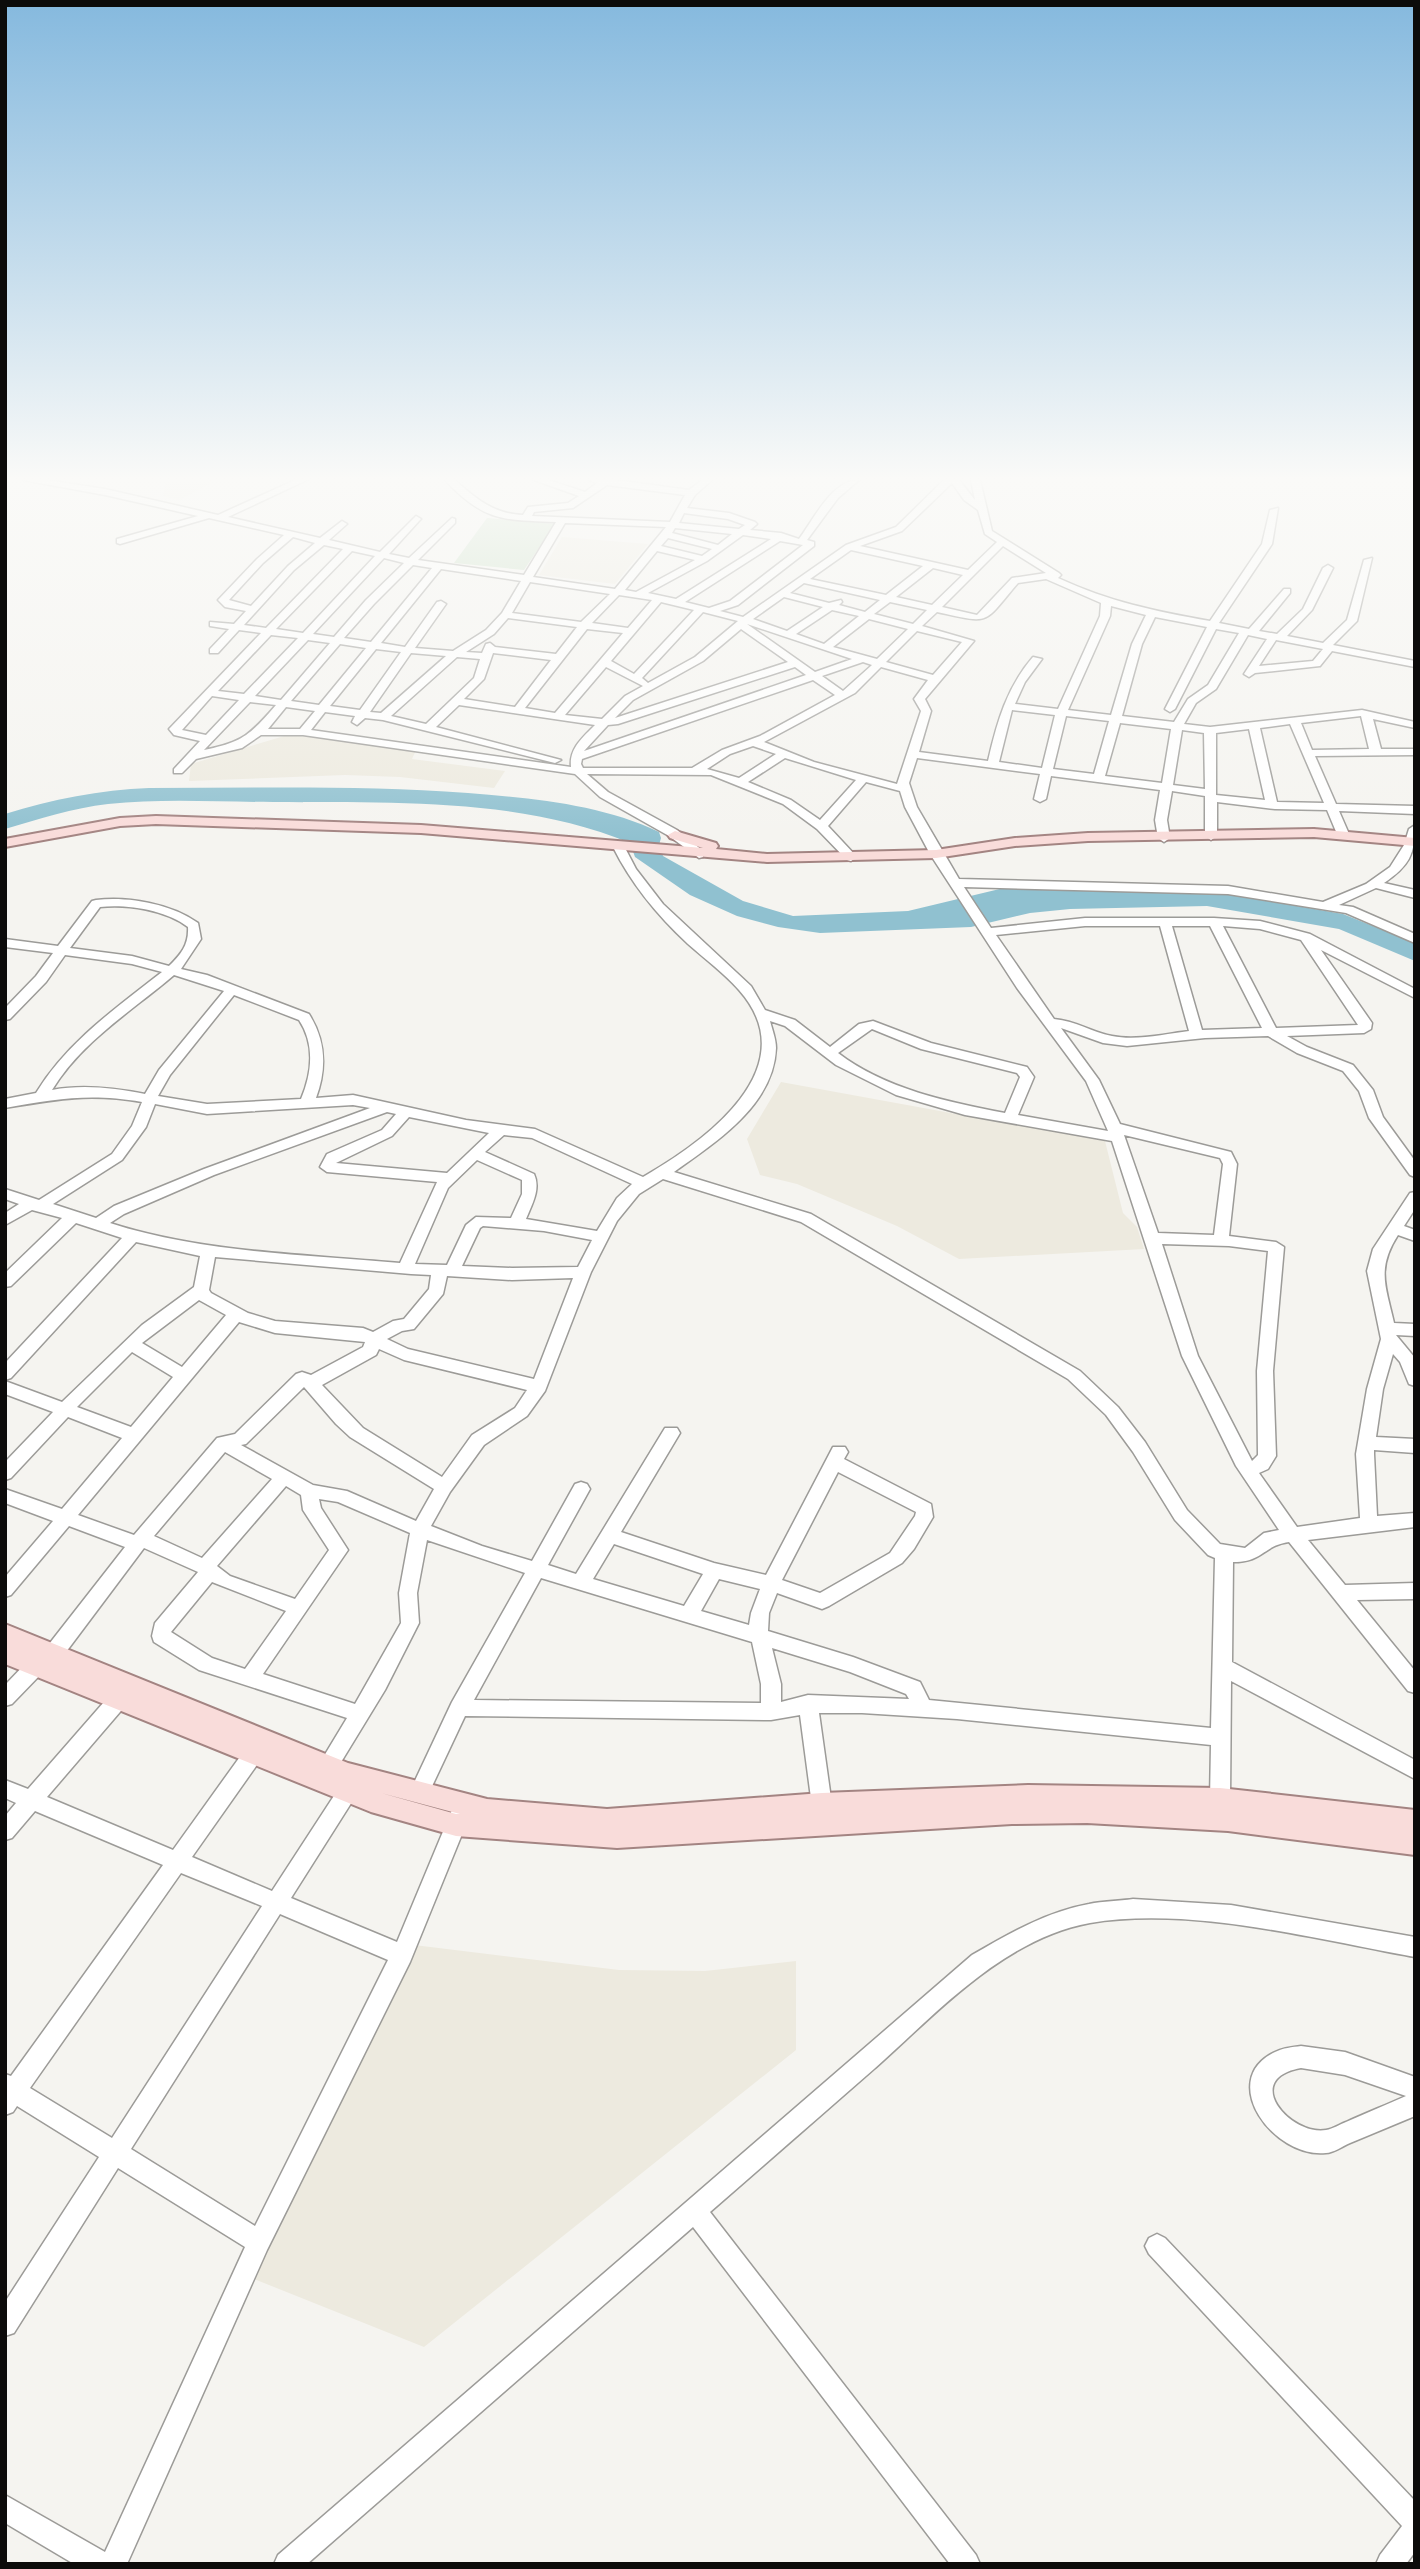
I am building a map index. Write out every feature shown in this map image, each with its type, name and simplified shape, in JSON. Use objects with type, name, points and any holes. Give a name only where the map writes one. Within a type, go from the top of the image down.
[{"type":"main road","points":[[5,843],[120,822],[156,820],[421,829],[742,857],[851,857],[936,853],[1055,838],[1343,834],[1414,838]]},
{"type":"main road","points":[[672,833],[742,857]]},
{"type":"main road","points":[[5,1634],[44,1660],[258,1748],[348,1791],[460,1815],[617,1837],[1028,1796],[1220,1799],[1415,1821]]},
{"type":"main road","points":[[5,1654],[44,1660]]},
{"type":"main road","points":[[258,1748],[419,1793],[460,1815]]},
{"type":"main road","points":[[823,1815],[1087,1812],[1254,1823],[1415,1844]]},
{"type":"street","points":[[223,600],[229,605],[253,609]]},
{"type":"street","points":[[214,651],[262,600]]},
{"type":"street","points":[[209,739],[178,733],[175,729],[299,600]]},
{"type":"street","points":[[178,771],[337,600]]},
{"type":"street","points":[[193,756],[238,746],[258,732],[372,600]]},
{"type":"street","points":[[303,732],[410,600]]},
{"type":"street","points":[[383,717],[454,655],[490,632],[516,600]]},
{"type":"street","points":[[518,710],[584,625],[608,600]]},
{"type":"street","points":[[558,716],[657,600]]},
{"type":"street","points":[[668,600],[707,609],[825,648],[935,679]]},
{"type":"street","points":[[678,602],[681,600]]},
{"type":"street","points":[[635,679],[707,609],[738,600]]},
{"type":"street","points":[[576,765],[580,747],[601,723],[629,698],[699,659],[774,600]]},
{"type":"street","points":[[807,600],[970,641],[919,699],[926,712],[911,754],[904,789],[936,853],[1050,1023],[1092,1080],[1117,1133],[1190,1356],[1219,1420],[1294,1536],[1415,1685]]},
{"type":"street","points":[[787,636],[840,600]]},
{"type":"street","points":[[825,648],[889,600]]},
{"type":"street","points":[[900,600],[981,618],[997,600]]},
{"type":"street","points":[[697,770],[726,752],[754,742],[843,696],[940,600]]},
{"type":"street","points":[[1040,799],[1061,713],[1105,616],[1107,600],[1213,625],[1415,664]]},
{"type":"street","points":[[1170,709],[1213,625],[1230,600]]},
{"type":"street","points":[[1164,838],[1161,820],[1177,727],[1192,701],[1212,687],[1249,632],[1279,600]]},
{"type":"street","points":[[1312,600],[1307,610],[1277,637],[1251,672],[1315,664],[1352,621],[1358,600]]},
{"type":"street","points":[[347,736],[441,604]]},
{"type":"street","points":[[1100,777],[1137,644],[1152,612]]},
{"type":"street","points":[[506,615],[629,631]]},
{"type":"street","points":[[743,622],[793,664],[843,696]]},
{"type":"street","points":[[214,624],[454,655],[559,658]]},
{"type":"street","points":[[428,728],[479,679],[489,654],[490,632]]},
{"type":"street","points":[[576,765],[862,659]]},
{"type":"street","points":[[993,764],[1008,706],[1026,670],[1037,659]]},
{"type":"street","points":[[605,663],[649,687]]},
{"type":"street","points":[[457,701],[601,723],[660,709],[793,664]]},
{"type":"street","points":[[211,693],[383,717],[576,765],[600,791],[672,833],[699,854]]},
{"type":"street","points":[[1008,706],[1210,730],[1366,714],[1415,725]]},
{"type":"street","points":[[1366,714],[1376,752]]},
{"type":"street","points":[[1294,720],[1343,834]]},
{"type":"street","points":[[1254,726],[1272,804]]},
{"type":"street","points":[[1210,730],[1211,836]]},
{"type":"street","points":[[258,732],[347,736],[576,765],[697,770],[741,782],[781,799],[821,826],[851,857]]},
{"type":"street","points":[[754,742],[863,779],[904,789]]},
{"type":"street","points":[[1308,753],[1415,752]]},
{"type":"street","points":[[741,782],[784,754]]},
{"type":"street","points":[[911,754],[1100,777],[1272,804],[1415,810]]},
{"type":"street","points":[[821,826],[863,779]]},
{"type":"street","points":[[664,850],[672,833]]},
{"type":"street","points":[[1327,905],[1373,884],[1401,866],[1414,838]]},
{"type":"street","points":[[328,1766],[410,1623],[408,1593],[420,1530],[444,1487],[478,1440],[521,1412],[539,1387],[583,1272],[616,1211],[642,1183],[662,1173],[743,1109],[760,1087],[771,1056],[762,1013],[746,989],[653,903],[629,870],[624,847]]},
{"type":"street","points":[[963,891],[989,884],[1209,888],[1327,905],[1415,929]]},
{"type":"street","points":[[1373,884],[1415,894]]},
{"type":"street","points":[[5,1016],[27,997],[96,904],[153,909],[184,918],[194,926],[194,944],[170,969],[124,1006],[64,1066],[42,1096]]},
{"type":"street","points":[[1365,916],[1415,939]]},
{"type":"street","points":[[986,929],[1045,924],[1165,922],[1260,925],[1305,937],[1415,994]]},
{"type":"street","points":[[1165,922],[1197,1035]]},
{"type":"street","points":[[1214,922],[1271,1032],[1301,1050],[1348,1068],[1366,1090],[1376,1118],[1415,1172]]},
{"type":"street","points":[[1050,1023],[1071,1025],[1118,1042],[1197,1035],[1360,1030],[1366,1026],[1305,937]]},
{"type":"street","points":[[5,943],[116,957],[170,969],[292,1010],[304,1017],[313,1028],[317,1071],[307,1102]]},
{"type":"street","points":[[5,1220],[117,1157],[128,1146],[150,1099],[180,1051],[232,989]]},
{"type":"street","points":[[762,1013],[790,1023],[830,1054],[901,1093],[1010,1118],[1117,1133],[1226,1155],[1230,1164],[1221,1241]]},
{"type":"street","points":[[830,1054],[864,1027],[873,1025],[926,1046],[1022,1070],[1027,1077],[1010,1118]]},
{"type":"street","points":[[5,1104],[42,1096],[96,1092],[181,1106],[226,1110],[353,1100],[500,1130],[535,1134],[642,1183]]},
{"type":"street","points":[[97,1225],[119,1210],[209,1172],[338,1122],[387,1107]]},
{"type":"street","points":[[406,1111],[387,1133],[331,1157],[327,1167],[451,1178]]},
{"type":"street","points":[[405,1268],[431,1206],[451,1178],[500,1130]]},
{"type":"street","points":[[476,1154],[529,1177],[529,1194],[517,1223]]},
{"type":"street","points":[[662,1173],[806,1218],[936,1291],[960,1310],[1074,1375],[1112,1411],[1139,1447],[1181,1515],[1205,1543],[1224,1553],[1249,1556],[1270,1538],[1415,1520]]},
{"type":"street","points":[[5,1194],[133,1236],[209,1251],[446,1271],[512,1274],[583,1272]]},
{"type":"street","points":[[1369,1524],[1367,1443],[1387,1334],[1375,1270],[1381,1249],[1415,1197]]},
{"type":"street","points":[[5,1282],[72,1218]]},
{"type":"street","points":[[311,1383],[370,1351],[374,1339],[399,1325],[408,1325],[437,1290],[474,1225],[481,1221],[517,1223],[603,1237]]},
{"type":"street","points":[[1395,1228],[1415,1236]]},
{"type":"street","points":[[5,1374],[133,1236]]},
{"type":"street","points":[[1153,1238],[1269,1244],[1276,1249],[1265,1371],[1267,1456],[1262,1464],[1249,1470]]},
{"type":"street","points":[[209,1251],[201,1290],[205,1297],[236,1314],[275,1327],[358,1333],[404,1354],[539,1387]]},
{"type":"street","points":[[5,1473],[131,1344],[173,1308],[201,1290]]},
{"type":"street","points":[[5,1590],[68,1518],[236,1314]]},
{"type":"street","points":[[1387,1334],[1415,1330]]},
{"type":"street","points":[[1387,1334],[1407,1359],[1415,1380]]},
{"type":"street","points":[[131,1344],[184,1376]]},
{"type":"street","points":[[5,1698],[44,1660],[223,1443],[240,1439],[302,1378],[311,1383],[331,1411],[357,1435],[388,1456],[444,1487]]},
{"type":"street","points":[[5,1387],[136,1436]]},
{"type":"street","points":[[580,1584],[671,1433]]},
{"type":"street","points":[[223,1443],[309,1491],[341,1496],[420,1530],[580,1584],[853,1665],[913,1688],[923,1709]]},
{"type":"street","points":[[1367,1443],[1415,1446]]},
{"type":"street","points":[[609,1535],[713,1570],[771,1584],[811,1600],[826,1600],[860,1577],[890,1563],[908,1544],[924,1517],[923,1508],[836,1457],[771,1584],[758,1622],[771,1684],[771,1712]]},
{"type":"street","points":[[284,1477],[207,1569],[162,1629],[161,1636],[206,1664],[360,1714]]},
{"type":"street","points":[[419,1793],[459,1708],[581,1489]]},
{"type":"street","points":[[249,1679],[296,1607],[339,1550],[312,1510],[309,1491]]},
{"type":"street","points":[[5,1496],[140,1541],[207,1569],[224,1580],[296,1607]]},
{"type":"street","points":[[1220,1799],[1224,1553]]},
{"type":"street","points":[[689,1615],[713,1570]]},
{"type":"street","points":[[1338,1593],[1415,1591]]},
{"type":"street","points":[[1223,1667],[1415,1770]]},
{"type":"street","points":[[5,1830],[125,1692]]},
{"type":"street","points":[[459,1708],[771,1712],[808,1703],[923,1709],[1220,1737]]},
{"type":"street","points":[[808,1703],[823,1815]]},
{"type":"street","points":[[258,1748],[8,2093],[116,2153],[258,2242]]},
{"type":"street","points":[[5,1789],[179,1859],[402,1955]]},
{"type":"street","points":[[5,2324],[348,1791]]},
{"type":"street","points":[[113,2564],[258,2242],[402,1955],[460,1815]]},
{"type":"street","points":[[287,2564],[980,1962],[1052,1923],[1086,1914],[1135,1908],[1185,1911],[1415,1947]]},
{"type":"street","points":[[1415,2088],[1351,2065],[1322,2058],[1298,2057],[1278,2060],[1266,2069],[1263,2084],[1268,2111],[1276,2126],[1287,2134],[1311,2143],[1326,2142],[1415,2104]]},
{"type":"street","points":[[695,2211],[967,2564]]},
{"type":"street","points":[[1157,2246],[1415,2520]]},
{"type":"street","points":[[5,2508],[100,2564]]},
{"type":"street","points":[[1389,2564],[1415,2531]]},
{"type":"shaded area","points":[[291,734],[417,748],[412,759],[505,771],[494,788],[400,777],[345,775],[189,781],[191,764]]},
{"type":"shaded area","points":[[781,1082],[1105,1141],[1123,1213],[1137,1227],[1144,1249],[959,1259],[897,1226],[797,1184],[760,1175],[747,1139]]},
{"type":"shaded area","points":[[414,1945],[619,1970],[705,1971],[796,1961],[796,2050],[424,2347],[254,2279]]},
{"type":"water","points":[[149,788],[428,790],[565,804],[614,815],[659,832],[659,845],[663,856],[743,901],[793,916],[908,911],[1008,887],[1218,892],[1343,914],[1415,943],[1415,961],[1339,929],[1207,906],[1070,909],[1030,913],[971,927],[820,933],[778,927],[737,916],[690,895],[635,857],[630,843],[588,828],[499,810],[363,802],[129,802],[82,808],[5,829],[5,814],[94,793]]}]
